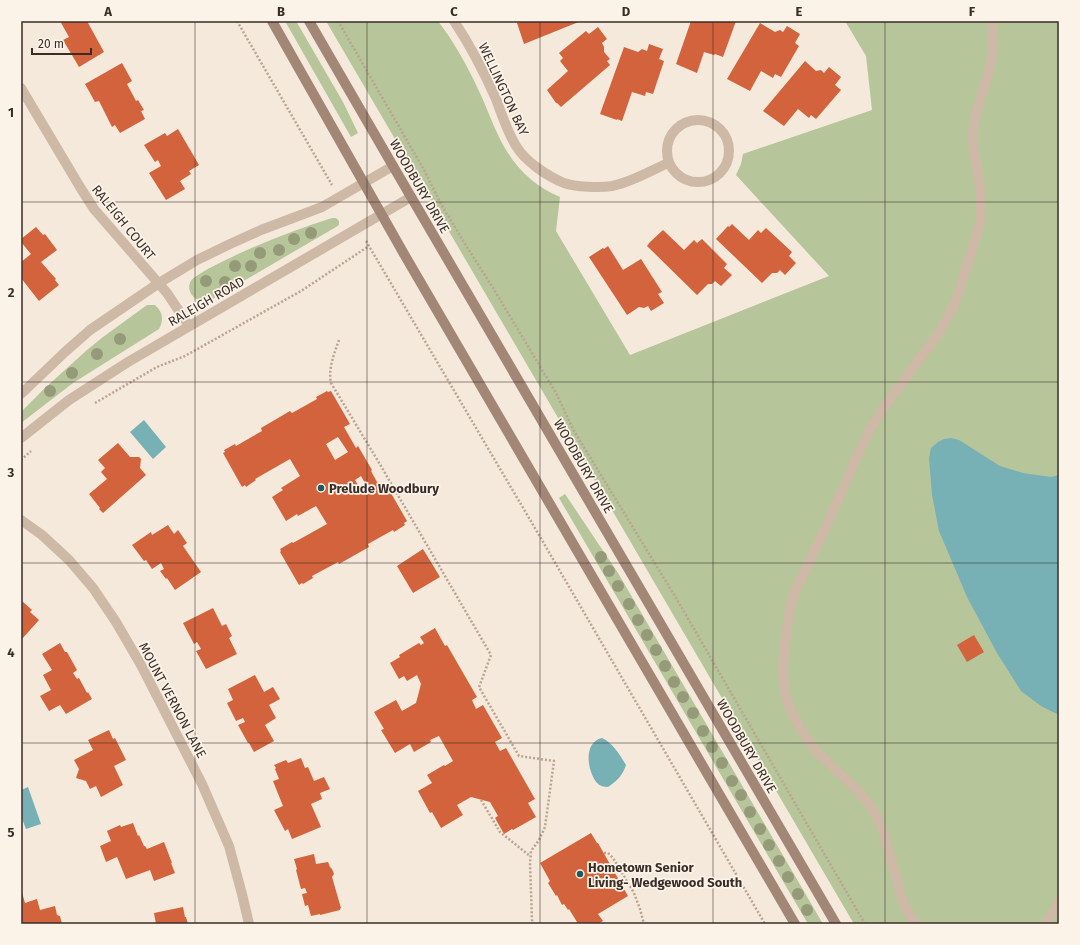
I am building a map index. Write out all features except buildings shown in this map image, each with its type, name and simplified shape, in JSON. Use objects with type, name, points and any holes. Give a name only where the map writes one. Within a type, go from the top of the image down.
[{"type":"main road","points":[[272,21],[363,183],[795,924]]},
{"type":"main road","name":"WOODBURY DRIVE","points":[[309,21],[836,924]]},
{"type":"street","name":"WELLINGTON BAY","points":[[454,21],[482,69],[516,146],[526,160],[545,173],[564,183],[588,187],[612,186],[636,179],[668,162]]},
{"type":"street","points":[[917,924],[911,918],[903,902],[884,834],[878,819],[869,804],[858,791],[815,750],[803,733],[791,711],[785,694],[783,674],[784,652],[790,608],[795,591],[866,438],[885,406],[940,331],[951,312],[958,295],[980,224],[980,187],[972,144],[976,114],[989,70],[992,53],[992,21]]},
{"type":"street","name":"RALEIGH COURT","points":[[21,88],[94,209],[171,297],[189,326]]},
{"type":"street","points":[[696,120],[706,121],[715,125],[723,132],[727,140],[729,151],[725,166],[714,178],[704,182],[693,182],[682,179],[674,172],[668,162],[666,153],[667,143],[671,134],[686,122],[696,120]]},
{"type":"street","points":[[21,394],[90,330],[159,283],[197,260],[230,244],[260,230],[314,210],[393,166]]},
{"type":"street","name":"RALEIGH ROAD","points":[[21,438],[51,414],[93,384],[128,362],[411,197]]},
{"type":"street","name":"MOUNT VERNON LANE","points":[[21,520],[42,535],[69,560],[88,582],[116,622],[141,665],[202,784],[229,846],[249,924]]},
{"type":"street","points":[[1046,924],[1059,902]]},
{"type":"path","points":[[237,21],[339,197]]},
{"type":"path","points":[[338,21],[424,170],[441,204],[464,244],[493,288],[556,393],[574,431],[676,598],[865,924]]},
{"type":"path","points":[[358,228],[765,924]]},
{"type":"path","points":[[94,404],[157,367],[185,356],[301,291],[369,246]]},
{"type":"path","points":[[339,340],[333,357],[330,380],[331,383],[491,655],[479,687],[519,756],[554,760],[545,826],[539,840],[531,851],[530,902],[532,920],[534,924]]},
{"type":"path","points":[[21,460],[35,447]]},
{"type":"path","points":[[481,800],[500,832],[531,856]]},
{"type":"path","points":[[604,853],[608,853],[613,858],[634,893],[644,924]]},
{"type":"green space","points":[[285,21],[296,21],[343,102],[358,133],[351,137]]},
{"type":"green space","points":[[326,21],[438,21],[465,62],[481,95],[493,125],[510,156],[524,173],[540,187],[560,197],[556,231],[630,355],[829,276],[736,175],[741,164],[743,154],[872,110],[866,56],[845,21],[1059,21],[1059,924],[854,924]]},
{"type":"green space","points":[[332,218],[336,218],[339,221],[339,225],[211,300],[199,300],[191,294],[189,285],[191,281],[211,268],[238,254],[273,239]]},
{"type":"green space","points":[[147,305],[155,305],[160,310],[162,322],[159,329],[73,383],[21,423],[21,412],[45,388],[87,350]]},
{"type":"green space","points":[[565,494],[618,573],[823,924],[808,924],[559,498]]},
{"type":"water","points":[[144,420],[166,447],[153,459],[130,432]]},
{"type":"water","points":[[951,438],[959,440],[1000,466],[1023,473],[1051,477],[1059,475],[1059,715],[1041,706],[1021,691],[997,653],[967,597],[939,531],[932,495],[929,458],[931,448],[944,439]]},
{"type":"water","points":[[602,738],[613,746],[626,765],[619,778],[608,787],[597,783],[589,765],[589,751],[596,741]]},
{"type":"water","points":[[28,787],[41,824],[26,829],[21,816],[21,790]]},
{"type":"place","name":"Prelude Woodbury","points":[[321,488]]},
{"type":"place","name":"Hometown Senior Living- Wedgewood South","points":[[580,874]]}]
